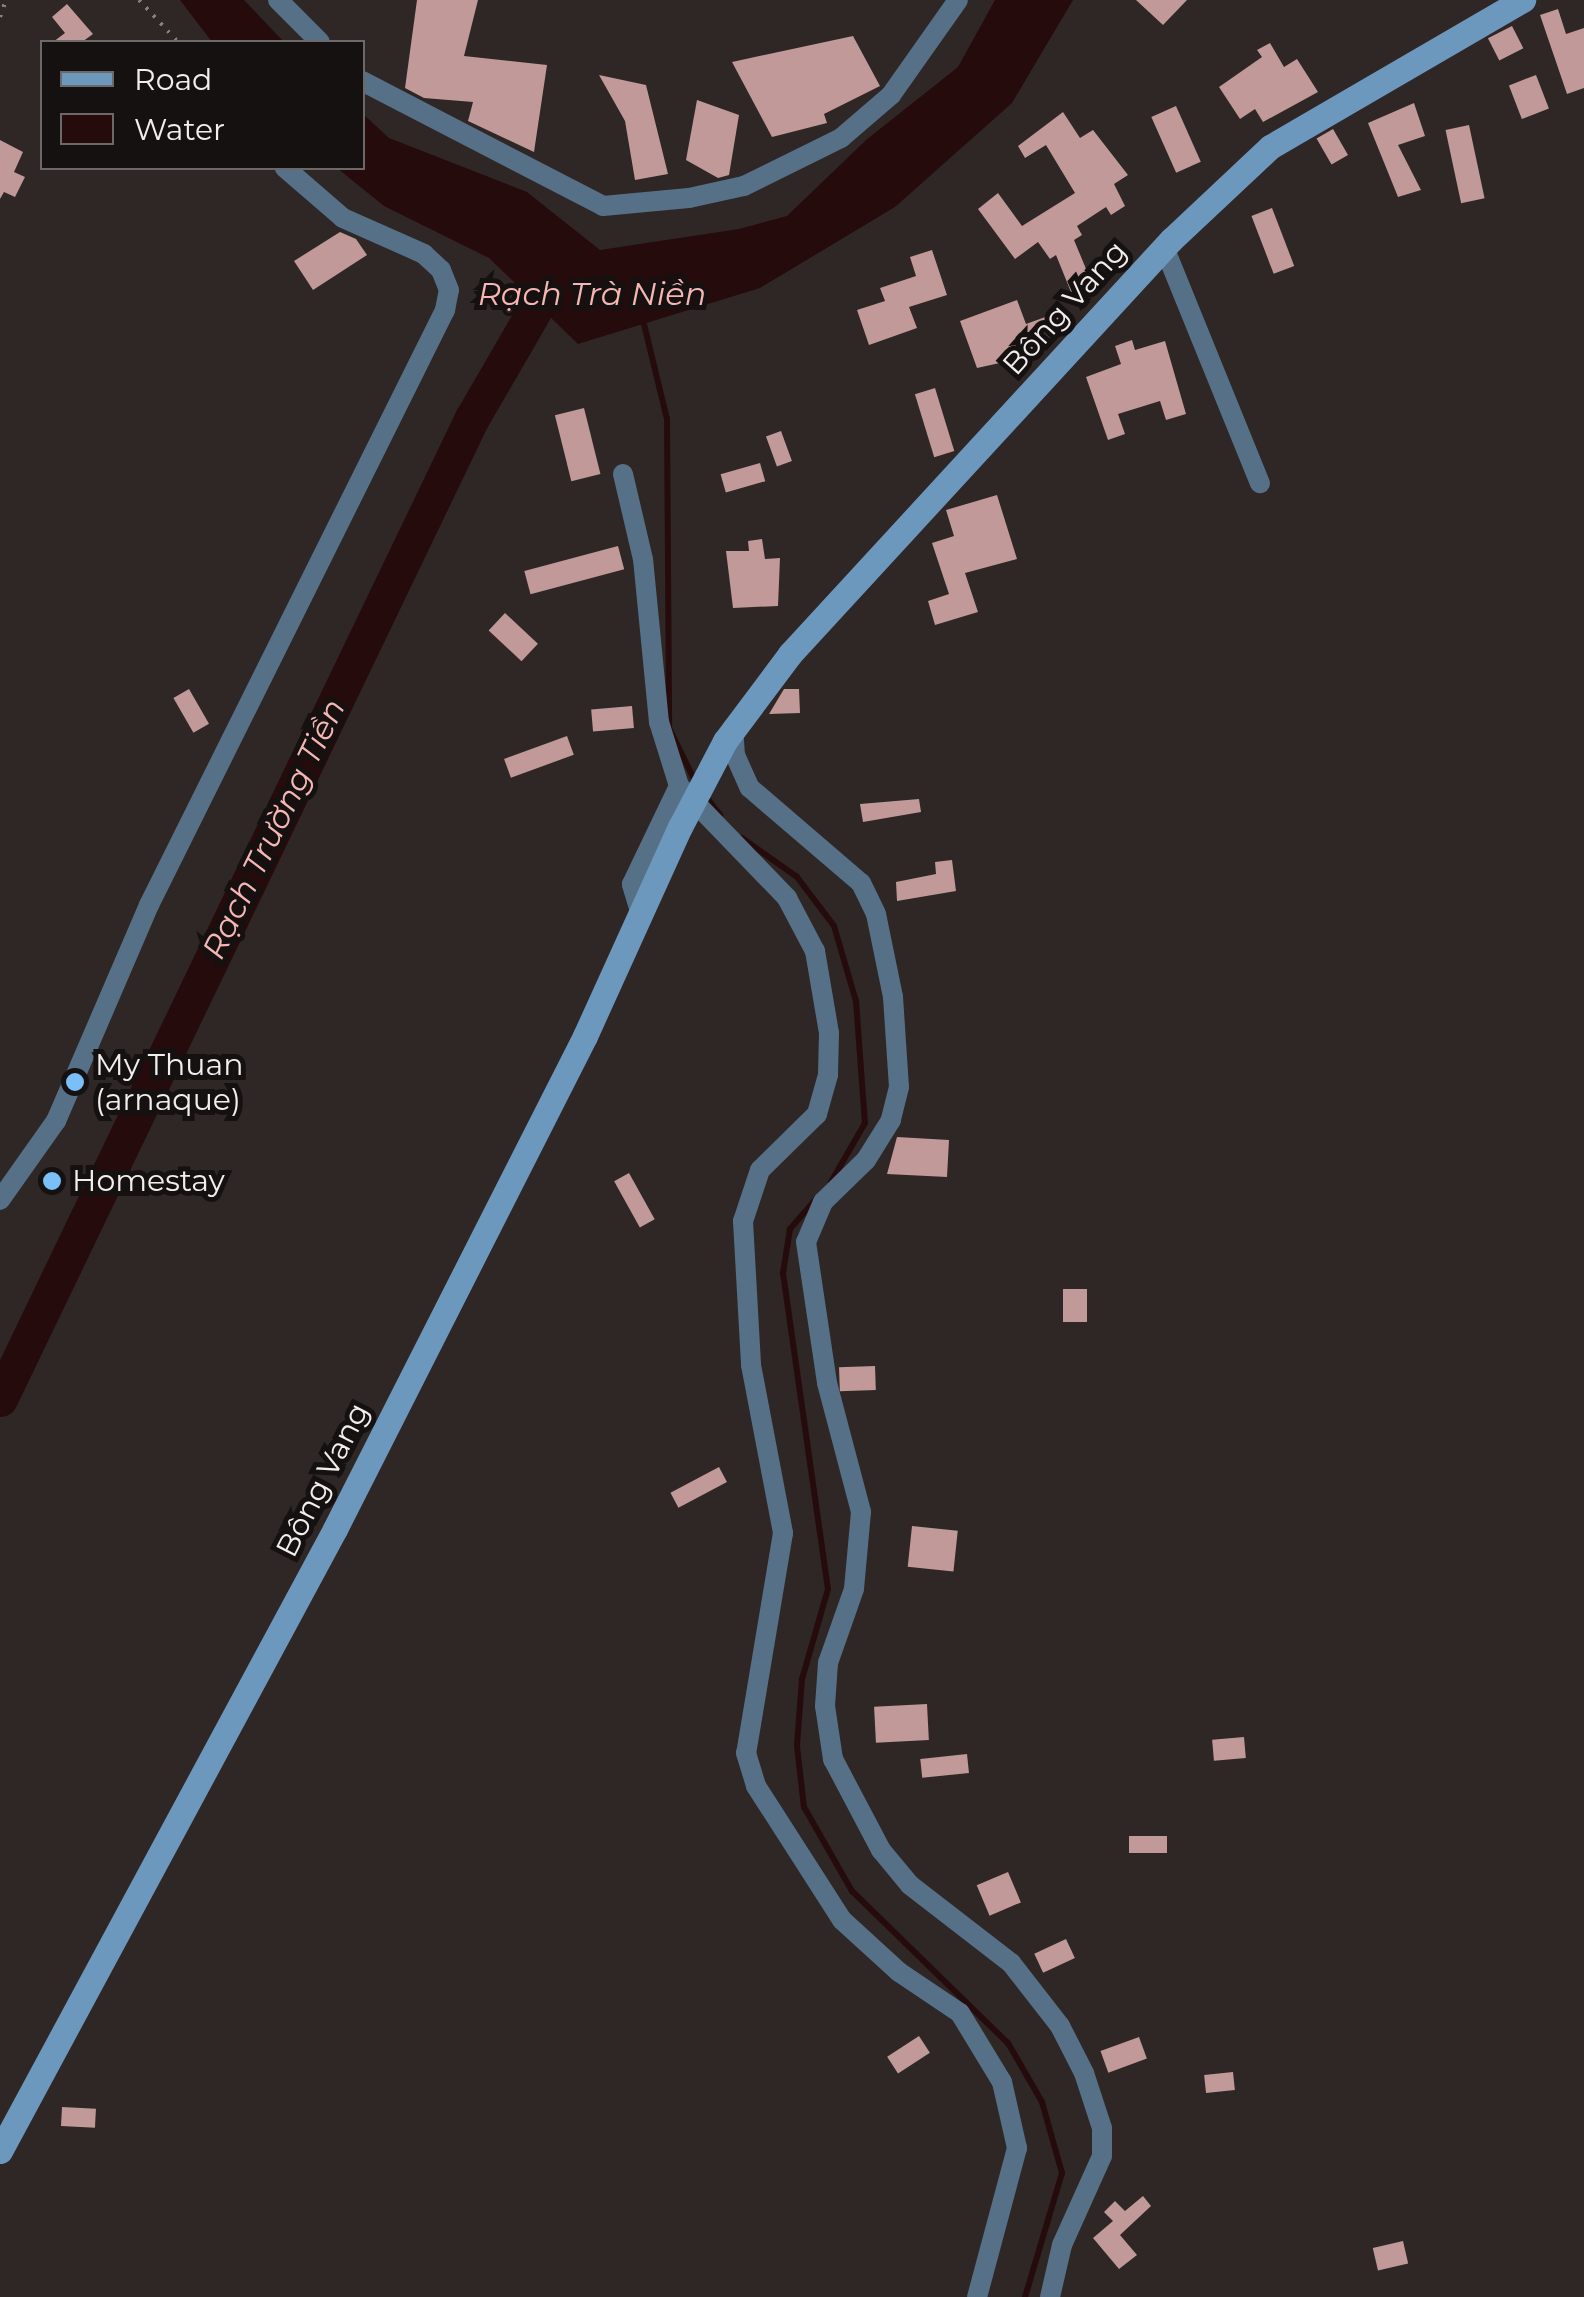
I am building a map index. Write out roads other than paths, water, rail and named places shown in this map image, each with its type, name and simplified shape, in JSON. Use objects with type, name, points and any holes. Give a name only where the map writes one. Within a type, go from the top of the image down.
[{"type":"street","points":[[278,0],[318,40]]},
{"type":"street","points":[[365,83],[603,206],[689,198],[744,186],[841,138],[890,95],[958,0]]},
{"type":"street","name":"Bông Vang","points":[[0,2152],[335,1529],[585,1036],[680,827],[729,734],[790,654],[1164,247],[1270,147],[1523,0]]},
{"type":"street","points":[[0,1200],[56,1121],[149,905],[445,310],[450,290],[442,270],[424,254],[342,218],[287,170]]},
{"type":"street","points":[[1164,247],[1260,482]]},
{"type":"street","points":[[624,474],[643,558],[659,722],[678,786],[788,898],[814,951],[829,1033],[828,1075],[817,1114],[760,1170],[743,1221],[751,1365],[783,1533],[746,1753],[756,1786],[842,1920],[899,1972],[960,2013],[1002,2082],[1017,2148],[977,2297]]},
{"type":"street","points":[[729,734],[750,788],[861,883],[876,914],[894,1012],[899,1087],[892,1120],[866,1160],[823,1202],[806,1242],[827,1383],[862,1512],[854,1590],[828,1663],[825,1706],[834,1758],[882,1850],[910,1885],[1011,1964],[1060,2026],[1084,2073],[1102,2128],[1102,2156],[1067,2233],[1050,2297]]},
{"type":"street","points":[[640,911],[632,884],[678,786]]},
{"type":"water","points":[[180,0],[244,0],[282,40],[210,40]]},
{"type":"water","name":"Rạch Trà Niền","points":[[995,0],[1073,0],[1012,103],[895,207],[760,288],[578,344],[489,258],[384,206],[339,170],[365,170],[365,116],[389,138],[527,192],[600,250],[739,229],[787,216],[866,140],[958,67]]},
{"type":"waterway","name":"Rạch Trường Tiền","points":[[0,1399],[472,418],[560,266]]},
{"type":"waterway","points":[[643,320],[667,419],[669,728],[696,783]]},
{"type":"waterway","points":[[703,793],[720,815]]},
{"type":"waterway","points":[[742,838],[797,877],[834,926],[856,1001],[865,1123],[831,1182]]},
{"type":"waterway","points":[[816,1199],[790,1229],[783,1273],[828,1589],[802,1679],[797,1746],[804,1807],[852,1891],[1008,2043],[1042,2102],[1062,2173],[1025,2297]]},
{"type":"place","name":"My Thuan (arnaque)","points":[[75,1082]]},
{"type":"place","name":"Homestay","points":[[52,1181]]}]
